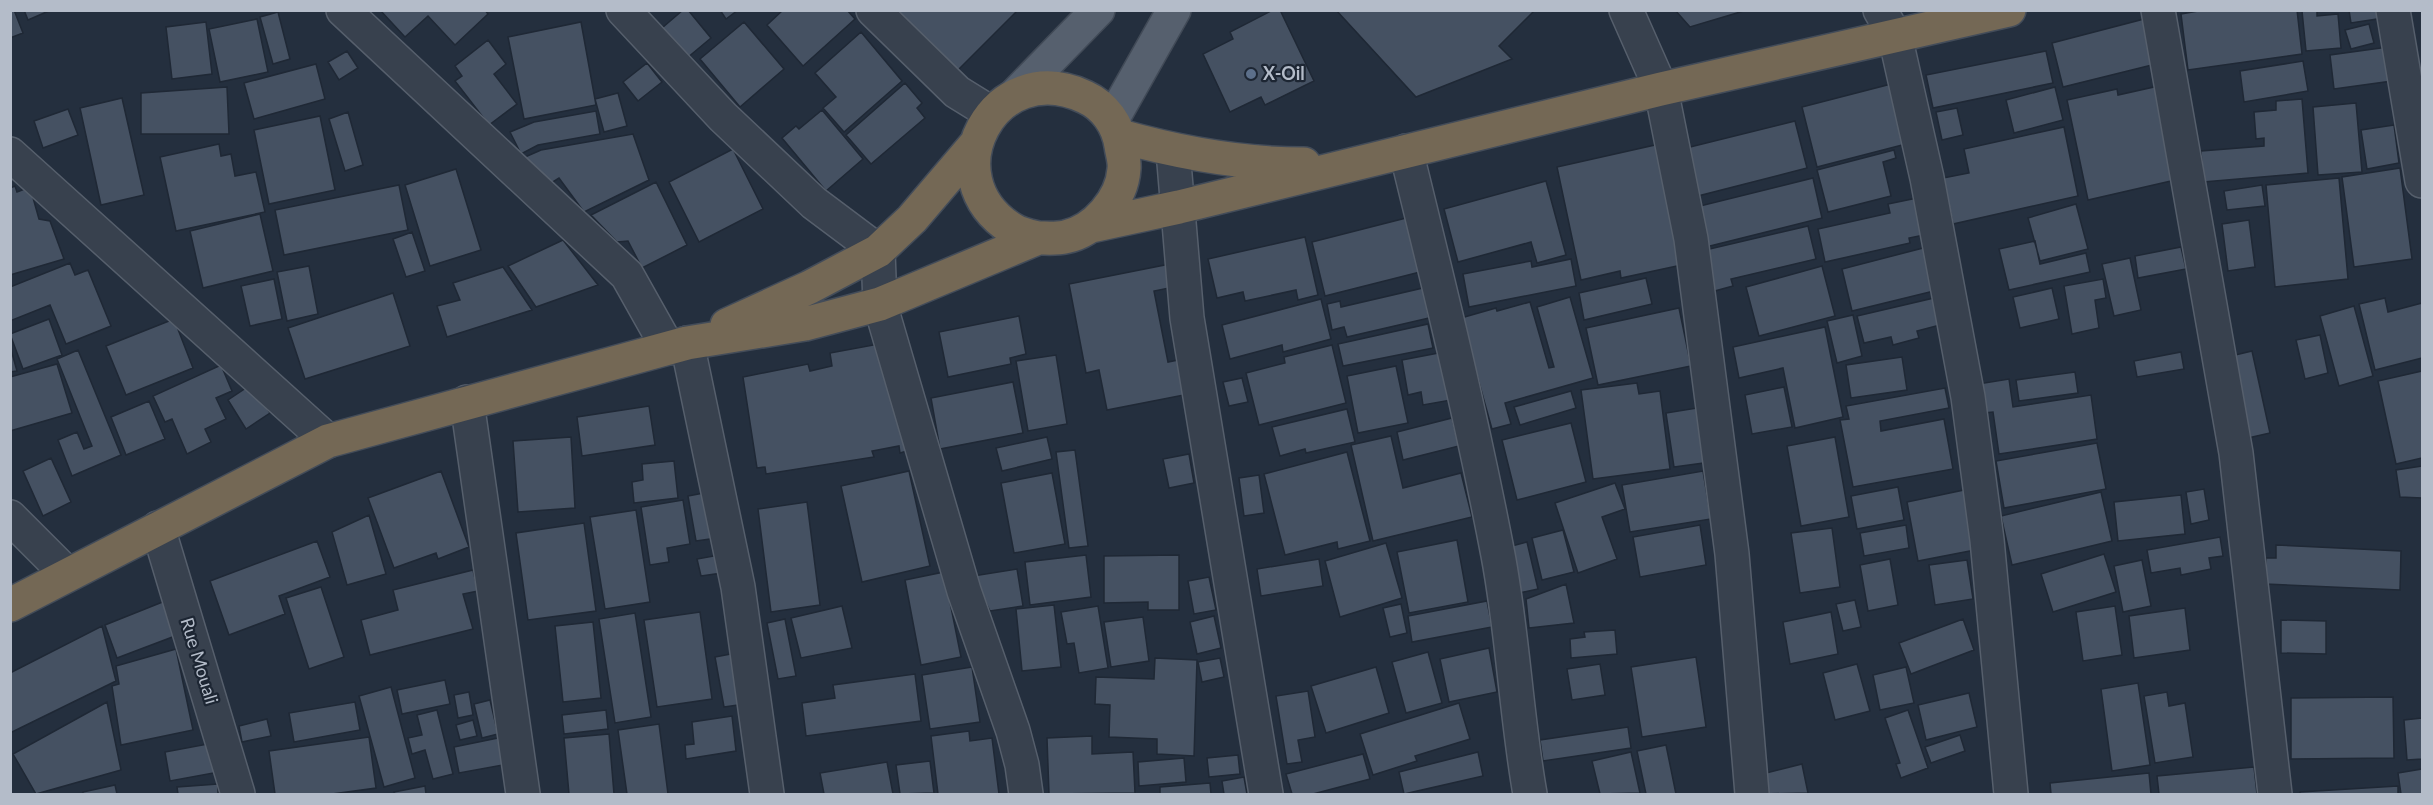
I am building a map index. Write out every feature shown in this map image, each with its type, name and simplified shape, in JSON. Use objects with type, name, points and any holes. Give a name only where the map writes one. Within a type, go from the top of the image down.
[{"type":"highway","points":[[975,145],[973,170],[980,195],[994,216],[1014,231],[1038,238],[1065,237],[1091,226],[1179,207],[1661,89],[1887,23],[2009,10]]},
{"type":"highway","points":[[677,345],[810,287],[878,251],[912,219],[975,145],[991,113],[1017,93],[1043,86],[1070,89],[1094,101],[1116,128],[1124,169],[1114,201],[1091,226]]},
{"type":"highway","points":[[1116,128],[1173,151],[1252,162],[1348,165]]},
{"type":"highway","points":[[10,605],[328,441],[677,345],[805,324],[880,304],[1038,238]]},
{"type":"main road","points":[[1017,93],[1098,10]]},
{"type":"main road","points":[[1116,128],[1174,10]]},
{"type":"street","points":[[343,10],[627,275],[677,345],[738,587],[767,795]]},
{"type":"street","points":[[623,10],[723,117],[781,172],[814,203],[878,251],[880,304],[964,591],[1013,731],[1023,765],[1026,795]]},
{"type":"street","points":[[873,10],[957,92],[991,113]]},
{"type":"street","points":[[1626,10],[1661,89],[1691,239],[1732,554],[1752,795]]},
{"type":"street","points":[[2158,10],[2236,453],[2275,795]]},
{"type":"street","points":[[2393,10],[2422,181]]},
{"type":"street","points":[[1887,23],[1927,178],[1968,397],[1987,540],[2011,795]]},
{"type":"street","points":[[1406,150],[1456,357],[1498,557],[1518,728],[1530,795]]},
{"type":"street","points":[[1173,151],[1187,318],[1266,795]]},
{"type":"street","points":[[10,154],[328,441]]},
{"type":"street","points":[[466,402],[523,795]]},
{"type":"street","points":[[10,517],[67,574]]},
{"type":"street","name":"Rue Mouali","points":[[158,528],[238,795]]},
{"type":"building","points":[[10,10],[14,10],[23,33],[10,38]]},
{"type":"building","points":[[24,10],[51,10],[28,20]]},
{"type":"building","points":[[380,10],[485,10],[488,14],[455,45],[428,16],[405,37]]},
{"type":"building","points":[[683,10],[688,10],[711,38],[687,58],[662,28]]},
{"type":"building","points":[[720,10],[738,10],[726,19]]},
{"type":"building","points":[[783,10],[847,10],[855,19],[803,66],[767,25]]},
{"type":"building","points":[[897,10],[1018,10],[957,71]]},
{"type":"building","points":[[1273,10],[1280,10],[1314,81],[1265,105],[1261,97],[1230,112],[1203,54],[1233,39],[1230,32]]},
{"type":"building","points":[[1336,10],[1535,10],[1499,46],[1512,59],[1416,97]]},
{"type":"building","points":[[1675,10],[1747,10],[1690,27]]},
{"type":"building","points":[[2204,10],[2297,10],[2302,54],[2188,70],[2181,14]]},
{"type":"building","points":[[2317,10],[2317,16],[2338,14],[2341,48],[2306,51],[2302,11]]},
{"type":"building","points":[[2349,10],[2389,10],[2390,17],[2351,23]]},
{"type":"building","points":[[278,12],[290,59],[273,64],[260,17]]},
{"type":"building","points":[[2148,18],[2160,63],[2063,87],[2052,43]]},
{"type":"building","points":[[257,19],[268,72],[220,82],[209,29]]},
{"type":"building","points":[[206,22],[212,74],[172,79],[166,27]]},
{"type":"building","points":[[581,22],[596,105],[524,119],[508,37]]},
{"type":"building","points":[[744,22],[784,69],[740,107],[700,59]]},
{"type":"building","points":[[2369,24],[2374,43],[2351,49],[2345,30]]},
{"type":"building","points":[[861,32],[902,81],[844,132],[823,108],[836,97],[815,73]]},
{"type":"building","points":[[488,40],[506,64],[494,74],[517,104],[489,125],[455,81],[462,76],[455,66]]},
{"type":"building","points":[[2388,47],[2392,81],[2334,89],[2330,55]]},
{"type":"building","points":[[347,51],[358,68],[339,80],[328,62]]},
{"type":"building","points":[[2046,51],[2053,83],[1933,108],[1926,75]]},
{"type":"building","points":[[2303,61],[2308,91],[2244,102],[2240,71]]},
{"type":"building","points":[[647,63],[662,82],[638,101],[623,82]]},
{"type":"building","points":[[316,64],[325,99],[254,119],[244,83]]},
{"type":"building","points":[[905,83],[922,103],[917,108],[925,118],[871,164],[846,135]]},
{"type":"building","points":[[1895,83],[1910,143],[1817,167],[1802,107]]},
{"type":"building","points":[[2163,85],[2184,178],[2088,200],[2067,100],[2117,89],[2118,95]]},
{"type":"building","points":[[227,87],[229,134],[141,134],[141,93]]},
{"type":"building","points":[[2055,87],[2063,120],[2014,133],[2006,100]]},
{"type":"building","points":[[618,93],[627,126],[604,132],[595,99]]},
{"type":"building","points":[[122,98],[144,195],[101,205],[80,108]]},
{"type":"building","points":[[2302,99],[2308,173],[2203,182],[2201,151],[2264,146],[2264,138],[2256,139],[2254,112],[2276,110],[2276,101]]},
{"type":"building","points":[[2356,103],[2362,172],[2318,175],[2313,107]]},
{"type":"building","points":[[1957,108],[1963,135],[1942,140],[1936,112]]},
{"type":"building","points":[[68,109],[78,135],[43,148],[34,121]]},
{"type":"building","points":[[822,110],[863,159],[826,191],[782,138],[796,126],[799,129]]},
{"type":"building","points":[[596,111],[600,134],[538,145],[521,154],[510,132],[534,122]]},
{"type":"building","points":[[348,112],[363,165],[345,171],[329,119]]},
{"type":"building","points":[[320,116],[335,190],[269,204],[254,130]]},
{"type":"building","points":[[1795,121],[1807,168],[1690,198],[1678,150]]},
{"type":"building","points":[[2394,125],[2399,163],[2367,169],[2361,130]]},
{"type":"building","points":[[2064,127],[2078,196],[1953,224],[1943,178],[1969,173],[1964,149]]},
{"type":"building","points":[[633,134],[649,180],[584,212],[559,178],[548,185],[525,157],[541,150]]},
{"type":"building","points":[[1664,143],[1691,263],[1621,278],[1620,271],[1581,280],[1557,167]]},
{"type":"building","points":[[219,144],[221,156],[231,154],[235,176],[256,172],[265,212],[176,231],[160,157]]},
{"type":"building","points":[[733,149],[763,209],[699,242],[669,182]]},
{"type":"building","points":[[1894,150],[1896,158],[1883,162],[1891,196],[1828,212],[1817,170]]},
{"type":"building","points":[[2400,168],[2412,259],[2354,267],[2342,177]]},
{"type":"building","points":[[456,169],[481,250],[430,266],[405,185]]},
{"type":"building","points":[[1813,178],[1822,218],[1706,247],[1696,207]]},
{"type":"building","points":[[2339,178],[2348,279],[2275,287],[2266,185]]},
{"type":"building","points":[[1546,181],[1566,255],[1537,263],[1531,242],[1458,262],[1444,209]]},
{"type":"building","points":[[656,182],[687,245],[642,268],[628,241],[617,242],[591,215]]},
{"type":"building","points":[[399,185],[408,230],[284,255],[275,210]]},
{"type":"building","points":[[2262,185],[2265,206],[2227,210],[2224,191]]},
{"type":"building","points":[[15,186],[17,192],[30,187],[39,219],[50,221],[64,259],[10,275],[10,188]]},
{"type":"building","points":[[1917,198],[1924,235],[1909,238],[1910,243],[1825,262],[1818,229],[1890,213],[1888,204]]},
{"type":"building","points":[[2076,204],[2088,249],[2040,261],[2028,218]]},
{"type":"building","points":[[260,214],[273,271],[203,288],[190,231]]},
{"type":"building","points":[[1410,217],[1424,271],[1325,296],[1312,242]]},
{"type":"building","points":[[2249,220],[2255,267],[2228,271],[2222,224]]},
{"type":"building","points":[[1808,226],[1816,259],[1731,279],[1733,286],[1711,292],[1701,251]]},
{"type":"building","points":[[412,232],[425,271],[406,277],[393,239]]},
{"type":"building","points":[[1305,237],[1318,295],[1298,300],[1296,290],[1245,301],[1243,292],[1217,298],[1208,259]]},
{"type":"building","points":[[563,240],[598,285],[536,307],[508,266]]},
{"type":"building","points":[[2035,241],[2040,264],[2086,253],[2090,272],[2009,290],[1999,249]]},
{"type":"building","points":[[1927,247],[1938,290],[1852,311],[1842,269]]},
{"type":"building","points":[[2181,247],[2186,269],[2138,278],[2135,256]]},
{"type":"building","points":[[2130,258],[2141,310],[2114,316],[2102,264]]},
{"type":"building","points":[[1571,259],[1576,286],[1469,307],[1463,274],[1531,261],[1532,267]]},
{"type":"building","points":[[70,263],[75,275],[88,270],[111,326],[66,344],[50,305],[10,321],[10,287]]},
{"type":"building","points":[[1175,263],[1179,286],[1154,291],[1168,362],[1178,360],[1184,395],[1107,410],[1099,370],[1086,373],[1069,284]]},
{"type":"building","points":[[309,266],[318,314],[287,321],[277,272]]},
{"type":"building","points":[[1822,266],[1835,316],[1759,336],[1746,287]]},
{"type":"building","points":[[503,267],[532,310],[447,337],[437,306],[460,300],[453,283]]},
{"type":"building","points":[[1646,278],[1652,304],[1584,320],[1579,293]]},
{"type":"building","points":[[274,279],[282,319],[250,326],[241,286]]},
{"type":"building","points":[[2103,279],[2106,298],[2095,300],[2099,328],[2072,334],[2064,286]]},
{"type":"building","points":[[1423,288],[1429,318],[1347,337],[1344,327],[1332,330],[1327,304],[1340,301],[1341,307]]},
{"type":"building","points":[[2052,288],[2059,319],[2020,328],[2013,297]]},
{"type":"building","points":[[393,293],[410,346],[305,379],[288,328]]},
{"type":"building","points":[[1570,297],[1593,378],[1505,403],[1511,424],[1492,429],[1461,318],[1496,308],[1497,311],[1530,302],[1549,368],[1554,367],[1537,307]]},
{"type":"building","points":[[1934,298],[1940,325],[1917,331],[1919,338],[1893,345],[1891,337],[1864,343],[1857,316]]},
{"type":"building","points":[[2385,298],[2388,312],[2422,303],[2422,358],[2375,370],[2359,304]]},
{"type":"building","points":[[1321,299],[1331,339],[1283,352],[1282,345],[1230,359],[1222,325]]},
{"type":"building","points":[[2354,306],[2373,376],[2339,386],[2320,316]]},
{"type":"building","points":[[1679,308],[1691,366],[1598,385],[1586,328]]},
{"type":"building","points":[[1853,315],[1862,356],[1837,363],[1827,321]]},
{"type":"building","points":[[1019,316],[1026,354],[1010,358],[1011,364],[948,377],[939,332]]},
{"type":"building","points":[[49,319],[62,355],[23,369],[10,334]]},
{"type":"building","points":[[174,319],[193,368],[126,395],[106,346]]},
{"type":"building","points":[[1428,324],[1433,348],[1343,366],[1338,344]]},
{"type":"building","points":[[1825,327],[1843,417],[1795,428],[1783,368],[1739,378],[1733,347]]},
{"type":"building","points":[[2320,335],[2328,373],[2305,379],[2296,340]]},
{"type":"building","points":[[884,343],[907,451],[900,453],[899,446],[872,451],[874,457],[766,474],[765,467],[757,468],[743,377],[808,364],[810,371],[832,366],[830,353]]},
{"type":"building","points":[[1332,345],[1346,403],[1259,425],[1246,373],[1285,363],[1284,357]]},
{"type":"building","points":[[10,346],[17,371],[10,372]]},
{"type":"building","points":[[78,350],[121,455],[72,476],[58,440],[77,432],[84,449],[92,446],[57,359]]},
{"type":"building","points":[[1449,351],[1457,399],[1423,405],[1421,392],[1408,395],[1402,360]]},
{"type":"building","points":[[2252,351],[2270,433],[2248,438],[2231,356]]},
{"type":"building","points":[[2181,352],[2184,369],[2137,377],[2134,361]]},
{"type":"building","points":[[1056,355],[1067,424],[1028,431],[1016,361]]},
{"type":"building","points":[[1902,357],[1907,390],[1851,398],[1846,365]]},
{"type":"building","points":[[57,364],[72,413],[10,431],[10,377]]},
{"type":"building","points":[[221,365],[232,391],[216,398],[226,419],[205,429],[211,442],[187,454],[172,419],[165,422],[153,396]]},
{"type":"building","points":[[1396,366],[1408,423],[1358,433],[1347,376]]},
{"type":"building","points":[[2422,371],[2422,458],[2396,464],[2378,381]]},
{"type":"building","points":[[2075,372],[2078,393],[2019,401],[2016,380]]},
{"type":"building","points":[[1242,378],[1248,402],[1229,406],[1223,382]]},
{"type":"building","points":[[2009,379],[2013,407],[2091,395],[2097,439],[1999,454],[1993,412],[1983,413],[1978,384]]},
{"type":"building","points":[[1013,382],[1023,433],[940,449],[931,398]]},
{"type":"building","points":[[1637,383],[1639,394],[1660,391],[1670,469],[1593,479],[1581,390]]},
{"type":"building","points":[[252,384],[270,413],[246,429],[228,400]]},
{"type":"building","points":[[1784,387],[1792,427],[1752,434],[1745,395]]},
{"type":"building","points":[[1945,388],[1949,408],[1880,421],[1881,431],[1944,419],[1953,469],[1853,487],[1840,420],[1849,419],[1846,406]]},
{"type":"building","points":[[1571,391],[1576,408],[1520,425],[1514,407]]},
{"type":"building","points":[[149,401],[165,439],[126,455],[111,417]]},
{"type":"building","points":[[649,406],[655,445],[582,456],[577,417]]},
{"type":"building","points":[[1703,407],[1711,462],[1674,467],[1666,413]]},
{"type":"building","points":[[1347,409],[1355,442],[1306,453],[1305,449],[1280,456],[1272,427]]},
{"type":"building","points":[[1452,418],[1459,446],[1403,460],[1397,432]]},
{"type":"building","points":[[1571,423],[1586,482],[1517,500],[1502,440]]},
{"type":"building","points":[[1391,436],[1403,488],[1461,473],[1472,517],[1373,541],[1351,445]]},
{"type":"building","points":[[571,437],[575,508],[518,512],[513,441]]},
{"type":"building","points":[[1047,437],[1052,459],[1002,471],[996,448]]},
{"type":"building","points":[[1835,437],[1849,517],[1801,526],[1787,446]]},
{"type":"building","points":[[2097,443],[2106,489],[2004,508],[1996,461]]},
{"type":"building","points":[[1075,450],[1088,546],[1069,548],[1056,452]]},
{"type":"building","points":[[1347,452],[1370,541],[1338,549],[1337,542],[1285,555],[1264,474]]},
{"type":"building","points":[[1189,454],[1194,483],[1169,488],[1163,459]]},
{"type":"building","points":[[51,458],[71,502],[43,516],[23,471]]},
{"type":"building","points":[[674,461],[678,498],[634,503],[632,482],[643,480],[642,464]]},
{"type":"building","points":[[2422,466],[2422,498],[2400,497],[2396,470]]},
{"type":"building","points":[[441,471],[469,547],[438,559],[436,553],[394,568],[368,498]]},
{"type":"building","points":[[909,471],[930,566],[862,582],[841,486]]},
{"type":"building","points":[[1703,471],[1711,519],[1630,532],[1622,485]]},
{"type":"building","points":[[1052,473],[1065,544],[1014,553],[1001,483]]},
{"type":"building","points":[[1259,475],[1264,513],[1244,516],[1239,478]]},
{"type":"building","points":[[1615,483],[1625,509],[1602,517],[1617,559],[1578,573],[1555,503]]},
{"type":"building","points":[[1898,487],[1904,520],[1857,529],[1851,496]]},
{"type":"building","points":[[2204,489],[2209,520],[2191,524],[2186,492]]},
{"type":"building","points":[[1964,490],[1975,550],[1918,561],[1907,502]]},
{"type":"building","points":[[709,492],[717,538],[696,541],[688,496]]},
{"type":"building","points":[[2101,492],[2112,541],[2012,565],[2001,516]]},
{"type":"building","points":[[2181,495],[2185,534],[2118,541],[2114,502]]},
{"type":"building","points":[[683,500],[690,544],[667,548],[669,562],[650,565],[641,507]]},
{"type":"building","points":[[807,502],[820,605],[771,612],[758,509]]},
{"type":"building","points":[[636,510],[650,602],[605,609],[590,517]]},
{"type":"building","points":[[369,515],[386,574],[347,585],[332,532]]},
{"type":"building","points":[[584,523],[596,611],[528,620],[516,533]]},
{"type":"building","points":[[1700,525],[1706,565],[1640,577],[1633,537]]},
{"type":"building","points":[[1906,525],[1909,548],[1864,556],[1860,533]]},
{"type":"building","points":[[1832,528],[1840,587],[1800,593],[1791,533]]},
{"type":"building","points":[[1563,530],[1574,572],[1542,580],[1532,538]]},
{"type":"building","points":[[2220,537],[2223,556],[2209,558],[2211,569],[2181,575],[2180,568],[2151,573],[2147,550]]},
{"type":"building","points":[[1457,540],[1468,602],[1409,613],[1397,552]]},
{"type":"building","points":[[317,541],[330,577],[279,596],[285,614],[229,635],[210,581]]},
{"type":"building","points":[[1527,542],[1538,589],[1519,593],[1508,547]]},
{"type":"building","points":[[1386,543],[1402,598],[1340,617],[1325,561]]},
{"type":"building","points":[[2276,545],[2401,551],[2400,590],[2265,584],[2266,558],[2276,558]]},
{"type":"building","points":[[2104,554],[2116,592],[2053,612],[2041,574]]},
{"type":"building","points":[[719,555],[722,573],[701,576],[697,559]]},
{"type":"building","points":[[1086,555],[1091,597],[1030,605],[1025,562]]},
{"type":"building","points":[[1179,555],[1179,610],[1148,610],[1148,602],[1104,603],[1104,556]]},
{"type":"building","points":[[1319,559],[1323,586],[1261,596],[1257,569]]},
{"type":"building","points":[[1890,559],[1898,605],[1868,611],[1860,565]]},
{"type":"building","points":[[1967,560],[1973,599],[1935,605],[1929,565]]},
{"type":"building","points":[[2142,560],[2151,606],[2123,612],[2114,566]]},
{"type":"building","points":[[1017,569],[1023,606],[990,611],[973,576]]},
{"type":"building","points":[[473,570],[478,591],[463,594],[473,629],[370,655],[361,620],[398,610],[393,590]]},
{"type":"building","points":[[944,572],[961,657],[921,665],[905,580]]},
{"type":"building","points":[[1209,577],[1216,610],[1194,614],[1188,581]]},
{"type":"building","points":[[1566,584],[1574,623],[1529,628],[1526,599]]},
{"type":"building","points":[[321,587],[344,657],[309,669],[286,598]]},
{"type":"building","points":[[170,599],[183,633],[117,658],[105,625]]},
{"type":"building","points":[[1855,600],[1861,627],[1843,631],[1836,604]]},
{"type":"building","points":[[1487,601],[1492,627],[1412,642],[1408,616]]},
{"type":"building","points":[[1401,604],[1407,633],[1390,637],[1383,608]]},
{"type":"building","points":[[1054,605],[1061,667],[1022,671],[1016,609]]},
{"type":"building","points":[[842,606],[852,648],[801,658],[791,618]]},
{"type":"building","points":[[1098,606],[1108,668],[1079,673],[1074,643],[1067,644],[1061,612]]},
{"type":"building","points":[[2115,606],[2122,655],[2083,661],[2076,612]]},
{"type":"building","points":[[2185,608],[2190,650],[2134,658],[2129,616]]},
{"type":"building","points":[[700,612],[712,699],[657,707],[644,620]]},
{"type":"building","points":[[1831,612],[1838,654],[1790,664],[1783,622]]},
{"type":"building","points":[[635,613],[651,717],[615,723],[599,619]]},
{"type":"building","points":[[1214,616],[1221,648],[1197,654],[1190,622]]},
{"type":"building","points":[[1143,617],[1149,661],[1111,667],[1104,622]]},
{"type":"building","points":[[785,619],[796,676],[778,679],[767,623]]},
{"type":"building","points":[[1963,619],[1974,650],[1911,674],[1899,643]]},
{"type":"building","points":[[2281,620],[2326,621],[2326,654],[2281,653]]},
{"type":"building","points":[[593,622],[601,698],[563,702],[555,626]]},
{"type":"building","points":[[102,626],[116,681],[10,733],[10,673]]},
{"type":"building","points":[[1615,630],[1617,654],[1571,658],[1570,639],[1585,637],[1584,632]]},
{"type":"building","points":[[1489,648],[1497,692],[1449,702],[1440,659]]},
{"type":"building","points":[[176,649],[193,730],[121,745],[112,686],[119,684],[116,666]]},
{"type":"building","points":[[1428,652],[1442,703],[1406,713],[1392,662]]},
{"type":"building","points":[[736,653],[745,704],[724,707],[715,657]]},
{"type":"building","points":[[1696,657],[1706,727],[1642,737],[1631,667]]},
{"type":"building","points":[[1155,658],[1197,660],[1194,756],[1157,754],[1157,739],[1109,737],[1110,705],[1095,704],[1096,677],[1154,679]]},
{"type":"building","points":[[1220,658],[1224,677],[1202,682],[1198,662]]},
{"type":"building","points":[[1600,664],[1605,695],[1572,700],[1567,669]]},
{"type":"building","points":[[1857,664],[1870,711],[1835,720],[1823,673]]},
{"type":"building","points":[[972,667],[980,722],[930,729],[922,675]]},
{"type":"building","points":[[1376,667],[1389,713],[1326,733],[1311,686]]},
{"type":"building","points":[[1906,667],[1914,703],[1880,710],[1873,675]]},
{"type":"building","points":[[915,674],[921,721],[806,736],[802,703],[835,698],[833,685]]},
{"type":"building","points":[[445,680],[450,704],[402,714],[397,690]]},
{"type":"building","points":[[2138,683],[2150,765],[2112,771],[2101,689]]},
{"type":"building","points":[[391,687],[415,778],[384,787],[359,696]]},
{"type":"building","points":[[1308,691],[1315,737],[1298,740],[1302,762],[1287,764],[1276,696]]},
{"type":"building","points":[[469,692],[473,715],[458,718],[454,695]]},
{"type":"building","points":[[2167,692],[2169,706],[2185,703],[2193,757],[2155,763],[2144,696]]},
{"type":"building","points":[[1969,693],[1977,727],[1926,740],[1918,705]]},
{"type":"building","points":[[2393,697],[2394,758],[2291,759],[2291,698]]},
{"type":"building","points":[[490,700],[498,734],[482,738],[474,704]]},
{"type":"building","points":[[107,702],[121,770],[36,794],[13,754]]},
{"type":"building","points":[[355,702],[360,730],[294,742],[289,713]]},
{"type":"building","points":[[1459,703],[1470,739],[1415,756],[1417,761],[1373,775],[1360,734]]},
{"type":"building","points":[[437,710],[453,774],[433,779],[425,750],[412,754],[408,738],[422,735],[417,715]]},
{"type":"building","points":[[606,710],[608,729],[564,734],[562,715]]},
{"type":"building","points":[[1908,710],[1928,768],[1901,778],[1896,764],[1900,763],[1885,718]]},
{"type":"building","points":[[732,716],[736,751],[686,759],[685,745],[694,744],[692,722]]},
{"type":"building","points":[[2422,718],[2422,759],[2407,760],[2404,720]]},
{"type":"building","points":[[267,719],[271,736],[242,742],[239,726]]},
{"type":"building","points":[[473,720],[477,736],[460,740],[456,725]]},
{"type":"building","points":[[659,724],[668,794],[627,794],[618,730]]},
{"type":"building","points":[[1628,727],[1631,748],[1543,761],[1540,740]]},
{"type":"building","points":[[969,731],[970,741],[992,738],[999,794],[938,794],[931,736]]},
{"type":"building","points":[[609,734],[614,794],[569,794],[564,738]]},
{"type":"building","points":[[1960,735],[1965,751],[1931,763],[1925,747]]},
{"type":"building","points":[[1092,736],[1092,754],[1133,752],[1135,793],[1049,794],[1047,738]]},
{"type":"building","points":[[369,737],[376,788],[332,794],[275,794],[269,751]]},
{"type":"building","points":[[498,738],[503,765],[459,773],[454,747]]},
{"type":"building","points":[[213,743],[219,772],[170,781],[165,752]]},
{"type":"building","points":[[1666,745],[1676,794],[1646,794],[1637,751]]},
{"type":"building","points":[[1478,752],[1483,776],[1404,794],[1399,772]]},
{"type":"building","points":[[1631,752],[1640,793],[1600,794],[1592,761]]},
{"type":"building","points":[[1363,754],[1370,779],[1313,794],[1292,794],[1286,774]]},
{"type":"building","points":[[1238,755],[1240,774],[1209,777],[1207,758]]},
{"type":"building","points":[[1184,758],[1186,782],[1139,786],[1138,762]]},
{"type":"building","points":[[930,761],[934,793],[900,794],[896,765]]},
{"type":"building","points":[[887,762],[893,794],[824,794],[820,773]]},
{"type":"building","points":[[1802,764],[1808,793],[1763,794],[1758,775]]},
{"type":"building","points":[[2254,767],[2257,794],[2159,794],[2157,776]]},
{"type":"building","points":[[2422,769],[2422,794],[2401,794],[2398,773]]},
{"type":"building","points":[[2149,773],[2151,794],[2051,794],[2050,783]]},
{"type":"building","points":[[1244,777],[1247,794],[1224,794],[1222,781]]},
{"type":"building","points":[[1210,783],[1211,794],[1160,794],[1160,787]]},
{"type":"building","points":[[218,784],[218,794],[178,794],[177,787]]},
{"type":"building","points":[[115,785],[117,794],[83,794],[83,792]]},
{"type":"building","points":[[425,786],[426,794],[395,794],[394,792]]},
{"type":"building","points":[[2398,786],[2398,794],[2300,794],[2300,792]]},
{"type":"place","name":"X-Oil","points":[[1251,74]]}]
